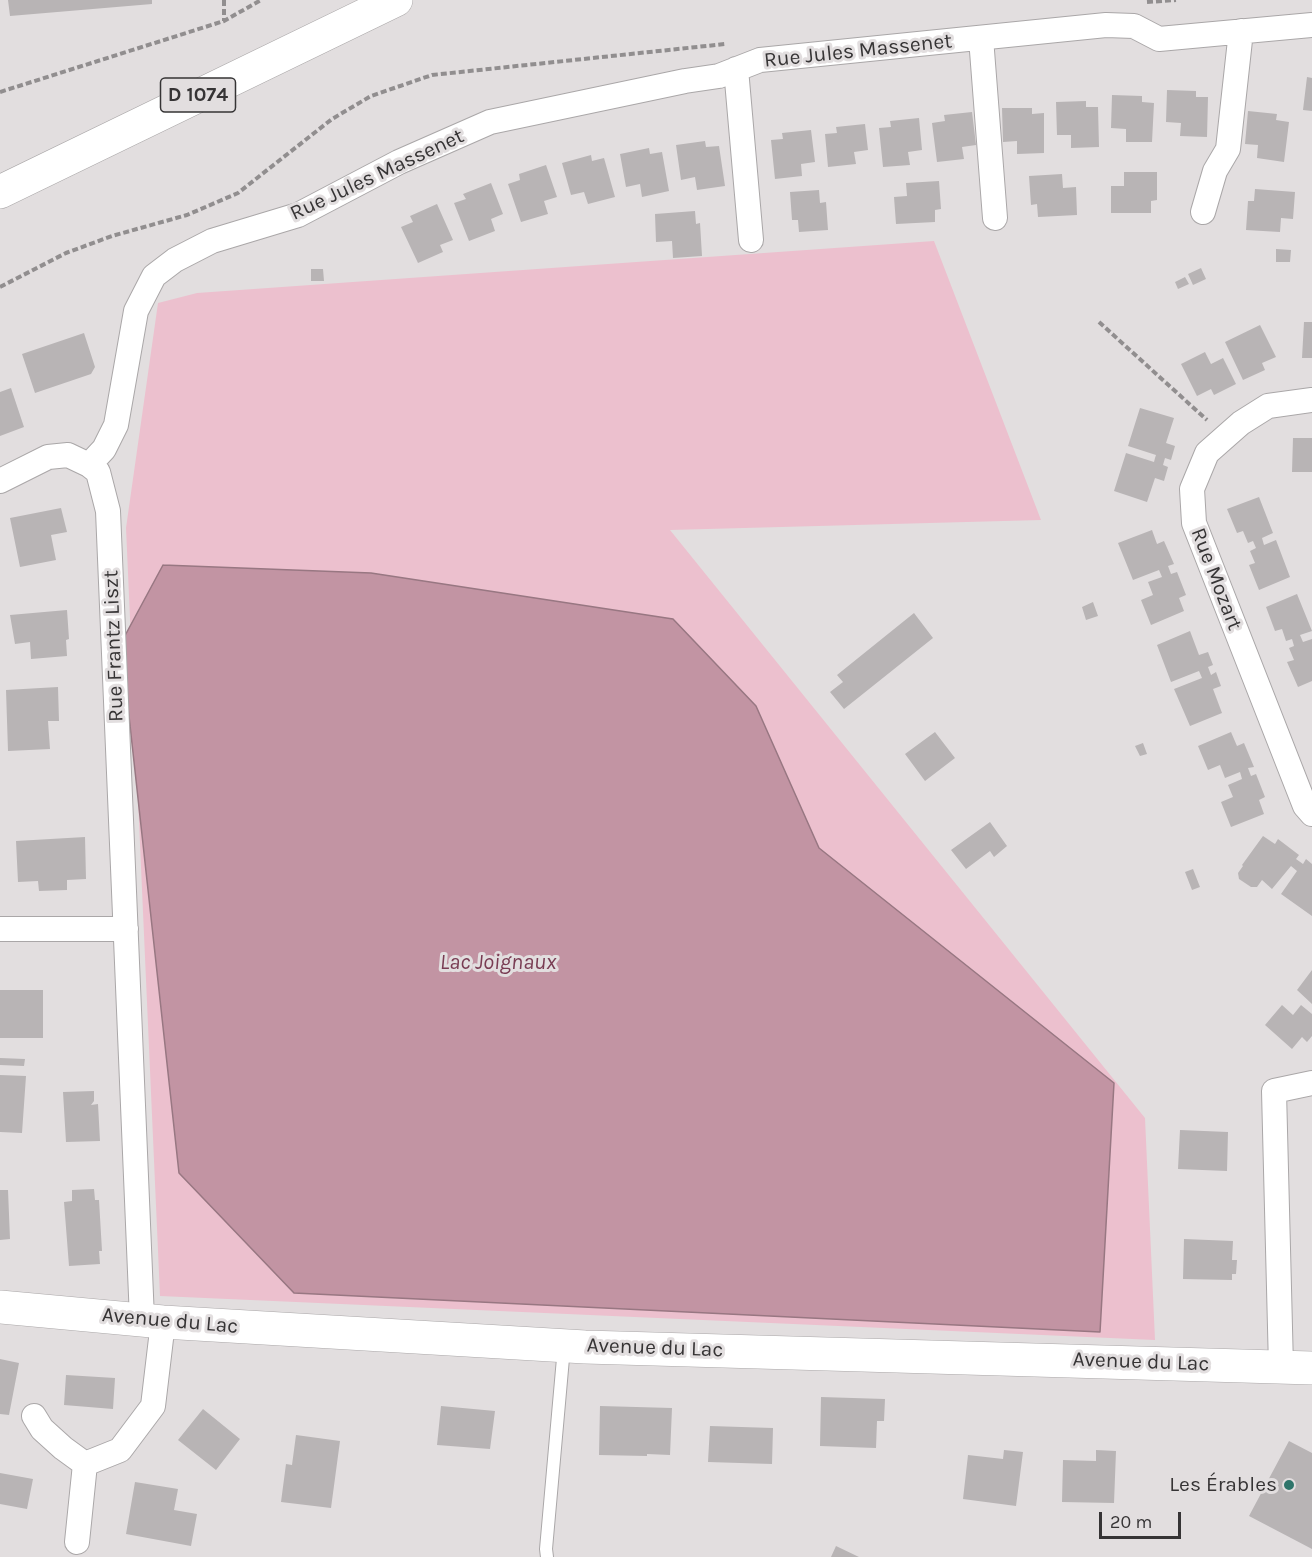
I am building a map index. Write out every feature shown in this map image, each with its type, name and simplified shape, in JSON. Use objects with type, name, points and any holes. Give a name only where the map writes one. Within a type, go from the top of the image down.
[{"type":"main road","name":"D 1074","points":[[0,192],[396,0]]},
{"type":"main road","name":"Avenue du Lac","points":[[0,1307],[153,1321],[564,1346],[1296,1367]]},
{"type":"street","name":"Rue Jules Massenet","points":[[89,465],[104,450],[116,426],[136,311],[154,276],[175,261],[212,241],[298,215],[399,162],[490,122],[719,76],[760,60],[1106,25],[1134,26],[1159,39],[1312,25]]},
{"type":"street","points":[[1203,212],[1215,171],[1228,149],[1242,31]]},
{"type":"street","name":"Rue Jules Massenet","points":[[981,38],[995,218]]},
{"type":"street","name":"Rue Jules Massenet","points":[[736,69],[751,240]]},
{"type":"street","name":"Rue Mozart","points":[[1312,400],[1268,406],[1240,423],[1207,453],[1192,489],[1194,523],[1305,806],[1312,814]]},
{"type":"street","points":[[0,481],[48,457],[68,455],[89,465]]},
{"type":"street","name":"Rue Frantz Liszt","points":[[85,1464],[120,1450],[153,1406],[153,1321],[126,929],[108,511],[98,472],[89,465]]},
{"type":"street","points":[[0,929],[126,929]]},
{"type":"street","points":[[1296,1367],[1274,1091],[1312,1083]]},
{"type":"street","points":[[33,1416],[42,1429],[85,1464],[77,1542]]},
{"type":"lane","points":[[548,1557],[547,1538],[564,1346]]},
{"type":"path","points":[[224,0],[224,21]]},
{"type":"path","points":[[0,92],[224,21],[261,0]]},
{"type":"path","points":[[1099,322],[1225,437]]},
{"type":"shaded area","name":"Lac Joignaux","points":[[934,241],[1041,520],[670,530],[1145,1118],[1155,1340],[160,1296],[126,528],[158,303],[197,293]]},
{"type":"water","name":"Lac Joignaux","points":[[163,565],[371,573],[673,619],[756,706],[819,848],[1114,1083],[1100,1332],[294,1293],[179,1173],[121,643]]},
{"type":"building","points":[[8,0],[152,0],[152,4],[10,16]]},
{"type":"building","points":[[1307,77],[1312,78],[1312,111],[1303,110]]},
{"type":"building","points":[[1167,90],[1196,91],[1196,97],[1208,97],[1207,137],[1180,136],[1181,123],[1166,122]]},
{"type":"building","points":[[1112,95],[1142,96],[1142,102],[1154,103],[1152,142],[1126,142],[1126,129],[1111,128]]},
{"type":"building","points":[[1086,101],[1086,107],[1098,107],[1099,147],[1071,148],[1071,135],[1057,135],[1056,102]]},
{"type":"building","points":[[1002,108],[1032,108],[1032,114],[1044,113],[1044,153],[1017,154],[1017,141],[1003,142]]},
{"type":"building","points":[[1248,111],[1277,114],[1276,120],[1289,122],[1284,162],[1257,158],[1258,145],[1245,144]]},
{"type":"building","points":[[972,112],[976,145],[962,147],[964,159],[937,162],[932,123],[945,121],[944,115]]},
{"type":"building","points":[[919,118],[922,150],[908,152],[910,165],[883,167],[879,128],[891,127],[890,121]]},
{"type":"building","points":[[865,124],[868,150],[854,152],[856,164],[828,167],[825,134],[837,133],[836,127]]},
{"type":"building","points":[[811,130],[815,162],[801,164],[802,176],[775,179],[771,140],[783,139],[782,133]]},
{"type":"building","points":[[705,141],[706,147],[719,146],[725,186],[697,190],[695,177],[681,180],[676,145]]},
{"type":"building","points":[[649,148],[650,154],[662,152],[669,191],[642,197],[640,184],[626,187],[620,154]]},
{"type":"building","points":[[591,155],[592,161],[604,158],[615,197],[588,204],[584,192],[571,195],[562,163]]},
{"type":"building","points":[[546,165],[557,197],[544,201],[548,214],[521,222],[508,184],[520,180],[519,174]]},
{"type":"building","points":[[1124,172],[1157,172],[1157,200],[1151,201],[1151,213],[1111,213],[1111,186],[1124,186]]},
{"type":"building","points":[[1062,174],[1063,188],[1076,187],[1077,215],[1038,217],[1037,204],[1031,205],[1029,176]]},
{"type":"building","points":[[939,181],[941,209],[935,210],[935,222],[896,224],[894,197],[907,196],[906,183]]},
{"type":"building","points":[[491,183],[503,214],[491,219],[495,231],[469,241],[454,203],[466,199],[463,194]]},
{"type":"building","points":[[1255,189],[1295,192],[1293,219],[1281,218],[1280,232],[1246,230],[1248,201],[1254,201]]},
{"type":"building","points":[[819,190],[820,203],[826,202],[828,230],[799,232],[798,220],[792,220],[790,192]]},
{"type":"building","points":[[437,204],[453,240],[440,245],[443,252],[418,263],[401,227],[413,222],[410,216]]},
{"type":"building","points":[[695,211],[696,224],[700,223],[702,256],[673,258],[672,241],[656,242],[655,214]]},
{"type":"building","points":[[1276,249],[1291,250],[1290,262],[1276,262]]},
{"type":"building","points":[[1201,268],[1206,279],[1193,285],[1188,274]]},
{"type":"building","points":[[311,269],[323,269],[324,281],[311,281]]},
{"type":"building","points":[[1185,277],[1189,284],[1178,289],[1175,282]]},
{"type":"building","points":[[1304,322],[1312,322],[1312,358],[1302,358]]},
{"type":"building","points":[[1260,325],[1276,357],[1262,363],[1265,370],[1243,380],[1225,342]]},
{"type":"building","points":[[84,333],[95,367],[91,374],[35,393],[22,354]]},
{"type":"building","points":[[1205,352],[1211,364],[1223,358],[1236,384],[1214,395],[1211,389],[1197,396],[1181,364]]},
{"type":"building","points":[[11,388],[24,427],[0,436],[0,392]]},
{"type":"building","points":[[1140,408],[1174,418],[1166,443],[1175,446],[1171,460],[1165,458],[1163,465],[1168,467],[1164,481],[1155,478],[1147,502],[1114,491],[1126,453],[1154,462],[1156,455],[1128,446]]},
{"type":"building","points":[[1293,438],[1312,438],[1312,472],[1292,472]]},
{"type":"building","points":[[1259,497],[1273,533],[1262,538],[1264,545],[1276,540],[1290,577],[1259,590],[1249,565],[1255,563],[1250,551],[1256,548],[1253,541],[1248,543],[1243,531],[1237,533],[1227,509]]},
{"type":"building","points":[[61,508],[67,532],[51,535],[56,560],[20,567],[10,518]]},
{"type":"building","points":[[1152,530],[1157,544],[1164,541],[1174,564],[1168,566],[1171,574],[1177,572],[1186,595],[1179,598],[1184,611],[1151,625],[1141,600],[1153,595],[1148,582],[1162,577],[1159,570],[1133,580],[1118,543]]},
{"type":"building","points":[[1297,594],[1312,631],[1300,635],[1303,642],[1312,639],[1312,681],[1298,687],[1287,662],[1294,660],[1289,648],[1294,646],[1292,639],[1286,641],[1282,629],[1275,631],[1266,607]]},
{"type":"building","points":[[1093,602],[1098,616],[1086,620],[1082,607]]},
{"type":"building","points":[[67,610],[69,639],[66,640],[67,656],[31,659],[30,642],[15,644],[10,615]]},
{"type":"building","points":[[914,613],[933,638],[844,709],[830,692],[843,682],[837,675]]},
{"type":"building","points":[[1190,631],[1199,655],[1208,652],[1213,665],[1208,667],[1211,675],[1216,672],[1221,686],[1213,689],[1222,713],[1190,726],[1174,689],[1202,678],[1199,671],[1171,682],[1157,645]]},
{"type":"building","points":[[58,687],[59,721],[48,721],[50,749],[8,751],[6,690]]},
{"type":"building","points":[[935,732],[955,758],[925,781],[905,754]]},
{"type":"building","points":[[1231,732],[1237,746],[1244,743],[1254,767],[1248,768],[1251,776],[1256,774],[1265,797],[1259,800],[1264,814],[1231,827],[1221,802],[1233,797],[1228,785],[1242,779],[1240,772],[1225,778],[1220,765],[1208,770],[1198,746]]},
{"type":"building","points":[[1143,743],[1147,754],[1140,756],[1135,746]]},
{"type":"building","points":[[990,822],[1007,846],[994,857],[990,851],[966,869],[951,850]]},
{"type":"building","points":[[1263,836],[1275,844],[1278,839],[1299,855],[1296,859],[1303,864],[1306,859],[1312,864],[1312,916],[1281,894],[1297,871],[1291,866],[1272,889],[1262,880],[1257,887],[1251,887],[1239,879],[1238,873],[1242,865]]},
{"type":"building","points":[[85,837],[86,879],[67,880],[67,890],[39,891],[38,881],[18,882],[16,841]]},
{"type":"building","points":[[1193,869],[1200,887],[1192,890],[1185,872]]},
{"type":"building","points":[[1312,970],[1312,1004],[1297,990]]},
{"type":"building","points":[[0,990],[43,990],[43,1038],[0,1038]]},
{"type":"building","points":[[1282,1005],[1293,1015],[1301,1005],[1312,1014],[1312,1036],[1307,1042],[1302,1037],[1292,1049],[1265,1025]]},
{"type":"building","points":[[0,1058],[25,1059],[24,1066],[0,1065]]},
{"type":"building","points":[[0,1075],[26,1076],[22,1133],[0,1132]]},
{"type":"building","points":[[94,1091],[94,1101],[91,1105],[98,1104],[100,1141],[66,1142],[63,1092]]},
{"type":"building","points":[[1180,1130],[1228,1132],[1227,1171],[1178,1169]]},
{"type":"building","points":[[94,1189],[95,1200],[99,1200],[102,1251],[99,1251],[100,1264],[69,1266],[64,1202],[72,1201],[72,1190]]},
{"type":"building","points":[[0,1190],[8,1190],[10,1239],[0,1240]]},
{"type":"building","points":[[1184,1239],[1233,1241],[1232,1260],[1237,1260],[1236,1274],[1232,1274],[1232,1280],[1183,1279]]},
{"type":"building","points":[[0,1359],[19,1363],[9,1415],[0,1414]]},
{"type":"building","points":[[66,1375],[115,1378],[113,1409],[64,1405]]},
{"type":"building","points":[[821,1397],[885,1399],[884,1421],[877,1421],[876,1448],[820,1446]]},
{"type":"building","points":[[441,1406],[495,1411],[490,1449],[437,1445]]},
{"type":"building","points":[[600,1406],[672,1408],[670,1455],[599,1455]]},
{"type":"building","points":[[203,1409],[240,1439],[216,1470],[178,1440]]},
{"type":"building","points":[[710,1426],[773,1428],[772,1464],[708,1462]]},
{"type":"building","points":[[296,1435],[340,1441],[331,1508],[281,1502],[286,1464],[292,1465]]},
{"type":"building","name":"Les Érables","points":[[1289,1441],[1312,1453],[1312,1549],[1249,1516]]},
{"type":"building","points":[[1004,1450],[1023,1452],[1016,1506],[963,1499],[968,1455],[1003,1459]]},
{"type":"building","points":[[1096,1450],[1116,1451],[1114,1503],[1062,1502],[1063,1460],[1096,1461]]},
{"type":"building","points":[[0,1473],[33,1479],[27,1509],[0,1504]]},
{"type":"building","points":[[135,1482],[178,1489],[174,1510],[197,1514],[191,1546],[126,1534]]},
{"type":"building","points":[[836,1546],[859,1557],[831,1557]]},
{"type":"place","name":"Les Érables","points":[[1289,1485]]}]
